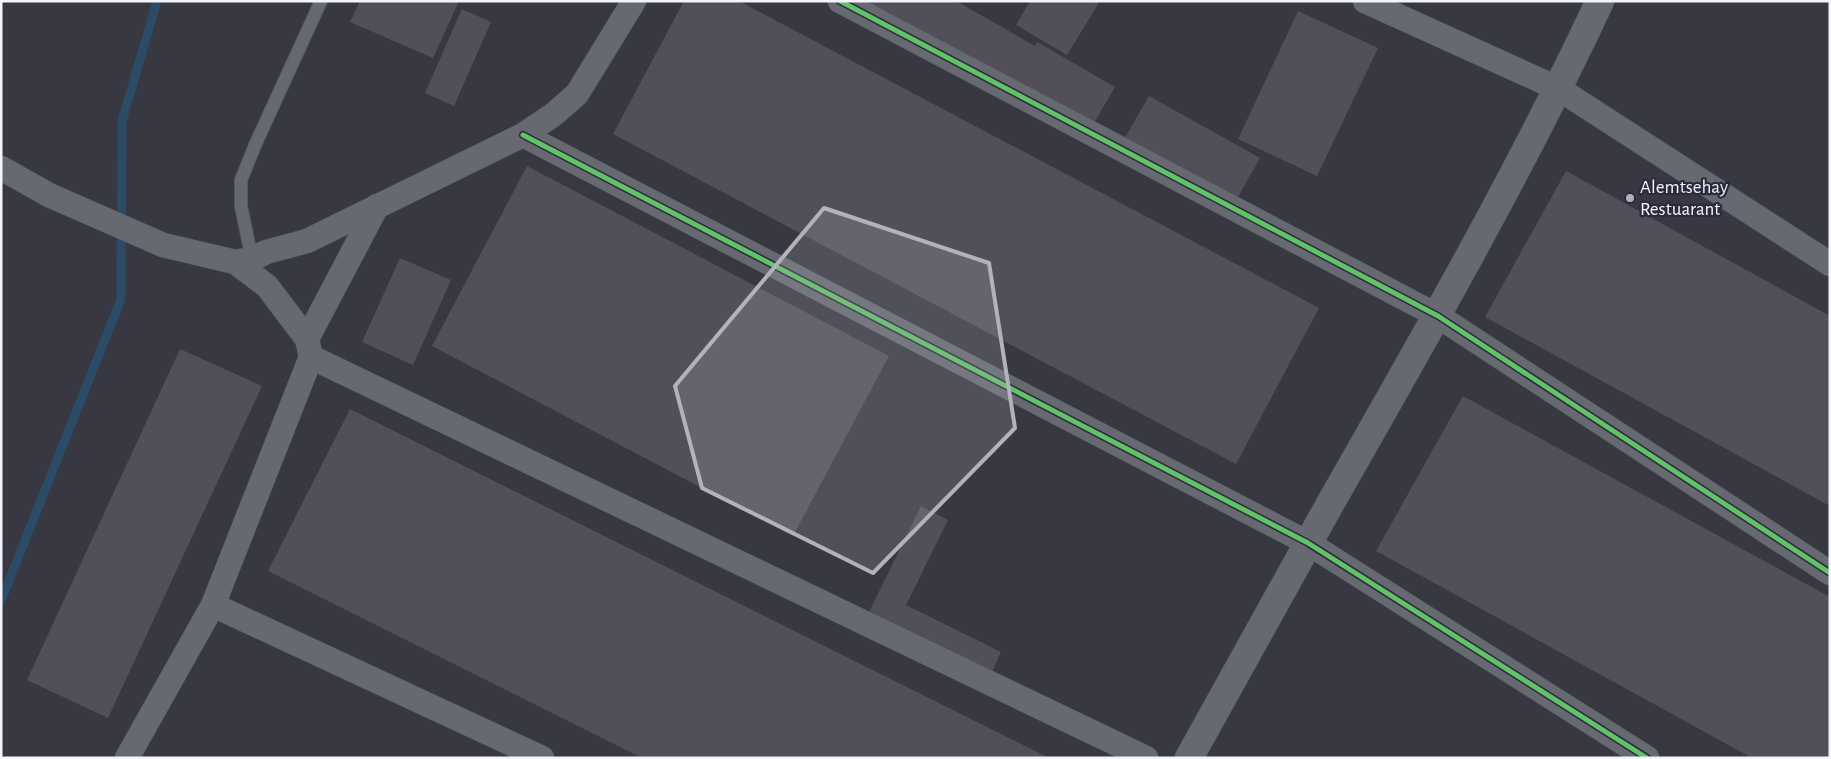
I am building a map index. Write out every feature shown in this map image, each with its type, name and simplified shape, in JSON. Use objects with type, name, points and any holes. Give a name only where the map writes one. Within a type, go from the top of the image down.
[{"type":"street","points":[[1,168],[49,195],[163,245],[243,260],[307,241],[523,135],[552,115],[577,94],[634,1]]},
{"type":"street","points":[[840,1],[1438,316],[1830,573]]},
{"type":"street","points":[[1365,1],[1559,89],[1830,264]]},
{"type":"street","points":[[1189,758],[1308,543],[1438,316],[1559,89],[1600,1]]},
{"type":"street","points":[[523,135],[1308,543],[1647,758]]},
{"type":"street","points":[[126,758],[213,605],[309,348],[377,206]]},
{"type":"street","points":[[243,260],[267,286],[309,348],[1146,758]]},
{"type":"street","points":[[213,605],[542,758]]},
{"type":"lane","points":[[243,260],[242,180],[256,143],[321,1]]},
{"type":"highlighted area","points":[[824,208],[989,263],[1015,428],[873,573],[702,488],[675,386]]},
{"type":"building","points":[[360,1],[459,1],[433,58],[350,22]]},
{"type":"building","points":[[684,1],[739,1],[1319,308],[1236,464],[613,134]]},
{"type":"building","points":[[854,1],[956,1],[1035,46],[1037,42],[1115,87],[1091,128]]},
{"type":"building","points":[[1030,1],[1100,1],[1067,55],[1016,25]]},
{"type":"building","points":[[462,9],[491,22],[454,106],[425,93]]},
{"type":"building","points":[[1298,11],[1378,48],[1317,176],[1238,139]]},
{"type":"building","points":[[1149,96],[1260,158],[1230,211],[1119,148]]},
{"type":"building","points":[[527,166],[889,356],[793,536],[432,346]]},
{"type":"building","points":[[1566,171],[1830,316],[1830,506],[1485,317]]},
{"type":"building","points":[[400,258],[451,280],[413,365],[362,342]]},
{"type":"building","points":[[180,349],[262,386],[108,718],[27,680]]},
{"type":"building","points":[[1463,396],[1830,597],[1830,758],[1752,758],[1376,551]]},
{"type":"building","points":[[350,409],[1049,758],[642,758],[268,571]]},
{"type":"building","points":[[921,506],[948,520],[906,605],[1001,652],[991,674],[868,614]]},
{"type":"waterway","points":[[1,601],[121,299],[122,121],[157,1]]},
{"type":"cycle path","points":[[840,1],[1438,316],[1830,573]]},
{"type":"cycle path","points":[[523,135],[1308,543],[1647,758]]},
{"type":"place","name":"Alemtsehay Restuarant","points":[[1630,198]]}]
